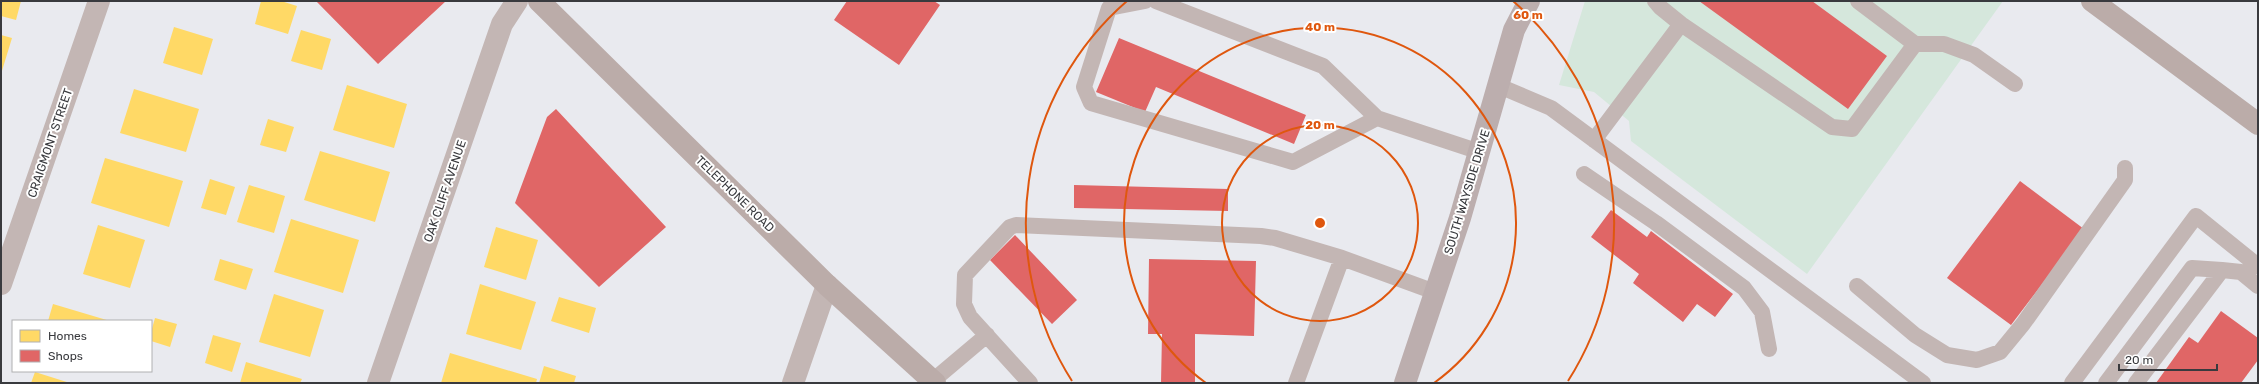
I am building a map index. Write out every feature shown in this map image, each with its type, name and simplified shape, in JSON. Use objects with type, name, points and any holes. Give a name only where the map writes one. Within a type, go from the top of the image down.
[{"type":"main road","name":"TELEPHONE ROAD","points":[[539,1],[828,285],[933,382]]},
{"type":"main road","name":"SOUTH WAYSIDE DRIVE","points":[[1405,383],[1480,152],[1514,30],[1529,1]]},
{"type":"main road","points":[[2092,1],[2258,124]]},
{"type":"street","name":"CRAIGMONT STREET","points":[[1,284],[99,1]]},
{"type":"street","name":"OAK CLIFF AVENUE","points":[[378,383],[502,24],[517,1]]},
{"type":"street","points":[[793,383],[828,285]]},
{"type":"lane","points":[[1145,1],[1109,8],[1084,88],[1091,103],[1293,162],[1377,118]]},
{"type":"lane","points":[[1156,1],[1323,66],[1377,118],[1480,152]]},
{"type":"lane","points":[[1655,1],[1681,24],[1832,127],[1852,129],[1915,44]]},
{"type":"lane","points":[[1858,1],[1915,44],[1944,44],[1974,55],[2015,84]]},
{"type":"lane","points":[[1594,140],[1681,24]]},
{"type":"lane","points":[[1498,86],[1551,108],[1923,383]]},
{"type":"lane","points":[[1857,286],[1915,335],[1947,355],[1977,360],[2000,352],[2023,324],[2126,180],[2126,168]]},
{"type":"lane","points":[[1584,174],[1656,223],[1744,288],[1762,312],[1769,349]]},
{"type":"lane","points":[[2072,383],[2196,216],[2258,266]]},
{"type":"lane","points":[[1030,383],[970,317],[964,304],[966,275],[1010,227],[1016,225],[1275,238],[1342,258],[1435,292]]},
{"type":"lane","points":[[1296,383],[1342,258]]},
{"type":"lane","points":[[2106,383],[2192,268],[2241,272],[2258,286]]},
{"type":"lane","points":[[2136,383],[2222,270]]},
{"type":"lane","points":[[933,382],[987,335]]},
{"type":"green space","points":[[1585,1],[2003,1],[1807,274],[1631,141],[1629,121],[1594,92],[1559,85]]},
{"type":"building: Homes","points":[[1,1],[21,1],[16,20],[1,16]]},
{"type":"building: Homes","points":[[261,1],[281,1],[297,6],[288,34],[255,24]]},
{"type":"building: Homes","points":[[174,27],[213,39],[202,75],[163,63]]},
{"type":"building: Homes","points":[[301,30],[331,39],[322,70],[291,61]]},
{"type":"building: Homes","points":[[1,35],[12,38],[1,74]]},
{"type":"building: Homes","points":[[347,85],[407,104],[394,148],[333,130]]},
{"type":"building: Homes","points":[[134,89],[199,109],[186,152],[120,133]]},
{"type":"building: Homes","points":[[268,119],[294,127],[286,152],[260,145]]},
{"type":"building: Homes","points":[[320,151],[390,172],[375,222],[304,200]]},
{"type":"building: Homes","points":[[105,158],[183,181],[169,227],[91,203]]},
{"type":"building: Homes","points":[[210,179],[235,187],[226,215],[201,208]]},
{"type":"building: Homes","points":[[249,185],[285,196],[274,233],[237,222]]},
{"type":"building: Homes","points":[[291,219],[359,240],[343,293],[274,272]]},
{"type":"building: Homes","points":[[98,225],[145,240],[130,288],[83,274]]},
{"type":"building: Homes","points":[[496,227],[538,240],[526,280],[484,267]]},
{"type":"building: Homes","points":[[220,259],[253,269],[246,290],[214,280]]},
{"type":"building: Homes","points":[[480,284],[536,302],[521,350],[466,334]]},
{"type":"building: Homes","points":[[274,294],[324,310],[310,357],[259,342]]},
{"type":"building: Homes","points":[[559,297],[596,308],[589,333],[551,321]]},
{"type":"building: Homes","points":[[53,304],[107,320],[48,320]]},
{"type":"building: Homes","points":[[155,318],[177,324],[170,347],[152,341],[152,328]]},
{"type":"building: Homes","points":[[213,335],[241,343],[232,372],[205,363]]},
{"type":"building: Homes","points":[[450,353],[537,379],[536,383],[441,383]]},
{"type":"building: Homes","points":[[246,362],[302,379],[300,383],[240,383]]},
{"type":"building: Homes","points":[[544,366],[576,376],[574,383],[539,383]]},
{"type":"building: Homes","points":[[35,372],[70,383],[31,383]]},
{"type":"building: Shops","points":[[316,1],[446,1],[378,64]]},
{"type":"building: Shops","points":[[847,1],[934,1],[940,5],[899,65],[834,20]]},
{"type":"building: Shops","points":[[1699,1],[1812,1],[1887,56],[1848,109]]},
{"type":"building: Shops","points":[[1119,38],[1306,115],[1294,144],[1156,87],[1145,112],[1096,92]]},
{"type":"building: Shops","points":[[556,109],[666,227],[599,287],[515,203],[547,117]]},
{"type":"building: Shops","points":[[2020,181],[2084,229],[2011,325],[1947,278]]},
{"type":"building: Shops","points":[[1074,185],[1228,189],[1228,211],[1074,208]]},
{"type":"building: Shops","points":[[1611,210],[1647,237],[1651,231],[1733,294],[1715,317],[1697,304],[1683,322],[1633,283],[1639,274],[1591,237]]},
{"type":"building: Shops","points":[[1015,235],[1077,300],[1052,324],[990,260]]},
{"type":"building: Shops","points":[[1149,259],[1256,261],[1254,336],[1195,334],[1195,383],[1161,383],[1162,334],[1148,334]]},
{"type":"building: Shops","points":[[2221,311],[2258,338],[2258,360],[2241,383],[2156,383],[2189,337],[2198,343]]}]
